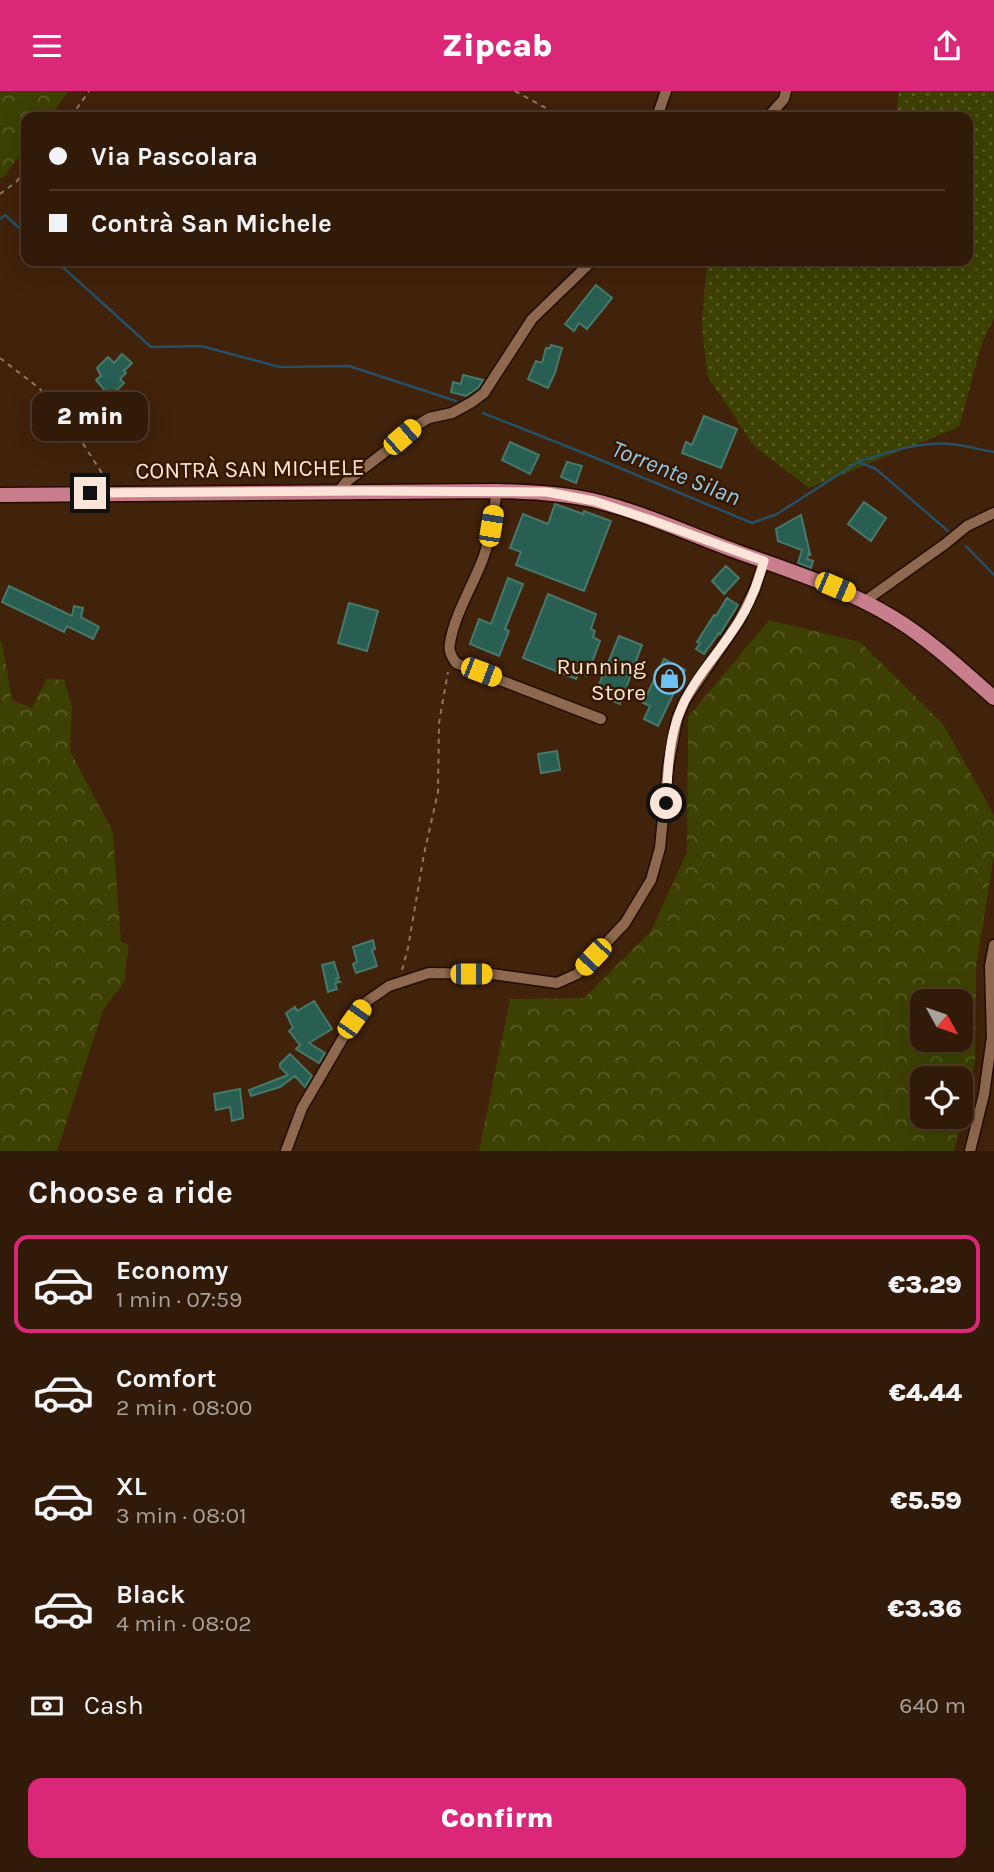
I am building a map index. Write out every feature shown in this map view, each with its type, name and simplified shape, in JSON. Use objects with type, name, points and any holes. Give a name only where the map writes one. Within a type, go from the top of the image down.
[{"type":"main road","name":"CONTRÀ SAN MICHELE","points":[[0,495],[497,491],[547,492],[594,501],[816,579],[865,601],[897,619],[932,645],[994,698]]},
{"type":"street","points":[[659,112],[666,91]]},
{"type":"street","points":[[772,112],[784,99],[786,91]]},
{"type":"street","points":[[339,491],[346,482],[415,427],[429,418],[452,413],[484,393],[532,319],[587,266]]},
{"type":"street","points":[[497,491],[484,558],[455,625],[449,645],[451,655],[456,663],[601,719]]},
{"type":"street","points":[[865,601],[967,526],[994,513]]},
{"type":"street","points":[[286,1151],[302,1108],[354,1019],[366,1002],[389,986],[429,973],[492,974],[557,983],[577,974],[625,923],[651,880],[660,848],[668,767],[677,719],[685,700],[739,621],[755,589],[764,561]]},
{"type":"street","points":[[970,1151],[984,1094],[993,1037],[990,967],[994,946]]},
{"type":"path","points":[[74,112],[89,91]]},
{"type":"path","points":[[515,91],[553,112]]},
{"type":"path","points":[[0,194],[21,176]]},
{"type":"path","points":[[0,358],[40,388],[73,428],[115,493]]},
{"type":"path","points":[[397,983],[408,948],[438,792],[439,723],[451,655]]},
{"type":"green space","points":[[0,91],[69,91],[53,112],[21,112],[21,154],[0,179]]},
{"type":"green space","points":[[899,91],[994,91],[994,318],[982,343],[959,427],[809,488],[753,445],[707,375],[702,324],[707,266],[973,266],[973,112],[897,112]]},
{"type":"green space","points":[[769,620],[860,642],[943,724],[994,815],[994,855],[976,968],[973,1071],[973,1066],[910,1066],[910,1129],[959,1129],[954,1151],[479,1151],[510,999],[584,998],[651,931],[687,852],[688,717]]},
{"type":"green space","points":[[0,642],[12,700],[32,708],[47,678],[64,680],[72,706],[70,751],[113,832],[121,942],[126,943],[129,950],[125,981],[103,1010],[57,1151],[0,1151]]},
{"type":"building","points":[[596,285],[612,298],[587,329],[579,323],[574,331],[565,324]]},
{"type":"building","points":[[551,345],[562,348],[548,388],[528,379],[536,361],[542,363],[546,348]]},
{"type":"building","points":[[122,354],[132,363],[120,379],[124,383],[110,397],[96,380],[101,376],[97,368],[108,357],[114,363]]},
{"type":"building","points":[[463,375],[483,380],[478,388],[466,396],[451,392],[453,382],[461,384]]},
{"type":"building","points":[[704,416],[737,429],[721,468],[682,453],[686,442],[692,445]]},
{"type":"building","points":[[510,442],[539,455],[530,474],[502,460]]},
{"type":"building","points":[[567,462],[582,466],[576,483],[561,477]]},
{"type":"building","points":[[864,502],[886,518],[871,541],[848,524]]},
{"type":"building","points":[[555,504],[611,521],[584,591],[516,565],[521,552],[510,548],[523,514],[548,524]]},
{"type":"building","points":[[801,515],[810,554],[807,559],[813,561],[811,568],[798,563],[802,550],[778,541],[776,529]]},
{"type":"building","points":[[726,566],[739,578],[724,594],[712,581]]},
{"type":"building","points":[[508,578],[523,584],[505,629],[509,631],[499,656],[470,644],[479,619],[491,624]]},
{"type":"building","points":[[9,586],[72,616],[74,606],[83,608],[81,617],[99,627],[93,639],[67,626],[64,632],[2,602]]},
{"type":"building","points":[[548,594],[596,614],[591,629],[595,631],[593,637],[600,641],[587,676],[579,673],[576,679],[523,658]]},
{"type":"building","points":[[727,598],[738,605],[704,654],[696,649],[700,643],[697,642]]},
{"type":"building","points":[[349,603],[378,611],[367,651],[338,643]]},
{"type":"building","points":[[619,636],[642,645],[620,704],[595,694]]},
{"type":"building","points":[[664,659],[685,670],[658,726],[644,719],[650,706],[643,703]]},
{"type":"building","points":[[557,751],[560,770],[541,773],[538,754]]},
{"type":"building","points":[[373,940],[375,949],[372,950],[377,966],[356,973],[353,964],[357,962],[353,947]]},
{"type":"building","points":[[334,962],[339,978],[336,979],[340,982],[335,983],[337,989],[328,992],[322,965]]},
{"type":"building","points":[[314,1001],[332,1029],[309,1043],[325,1053],[319,1063],[296,1049],[300,1045],[289,1031],[293,1028],[286,1013],[295,1007],[297,1011]]},
{"type":"building","points":[[290,1054],[312,1076],[305,1087],[295,1076],[280,1087],[251,1096],[249,1090],[288,1075],[280,1064]]},
{"type":"building","points":[[240,1089],[243,1118],[232,1121],[230,1107],[216,1110],[214,1094]]},
{"type":"waterway","name":"Torrente Silan","points":[[0,219],[5,215],[21,229]]},
{"type":"waterway","name":"Torrente Silan","points":[[62,266],[151,347],[201,346],[280,367],[349,366],[456,401]]},
{"type":"waterway","name":"Torrente Silan","points":[[483,413],[752,523],[777,514],[858,462],[876,469],[948,531]]},
{"type":"waterway","points":[[860,461],[905,448],[939,443],[994,452]]},
{"type":"waterway","name":"Torrente Silan","points":[[966,546],[994,575]]},
{"type":"place","name":"Running Store","points":[[669,679]]},
{"type":"route","points":[[90,493],[547,492],[594,501],[764,561],[755,589],[739,621],[685,700],[677,719],[668,767],[666,803]]}]
